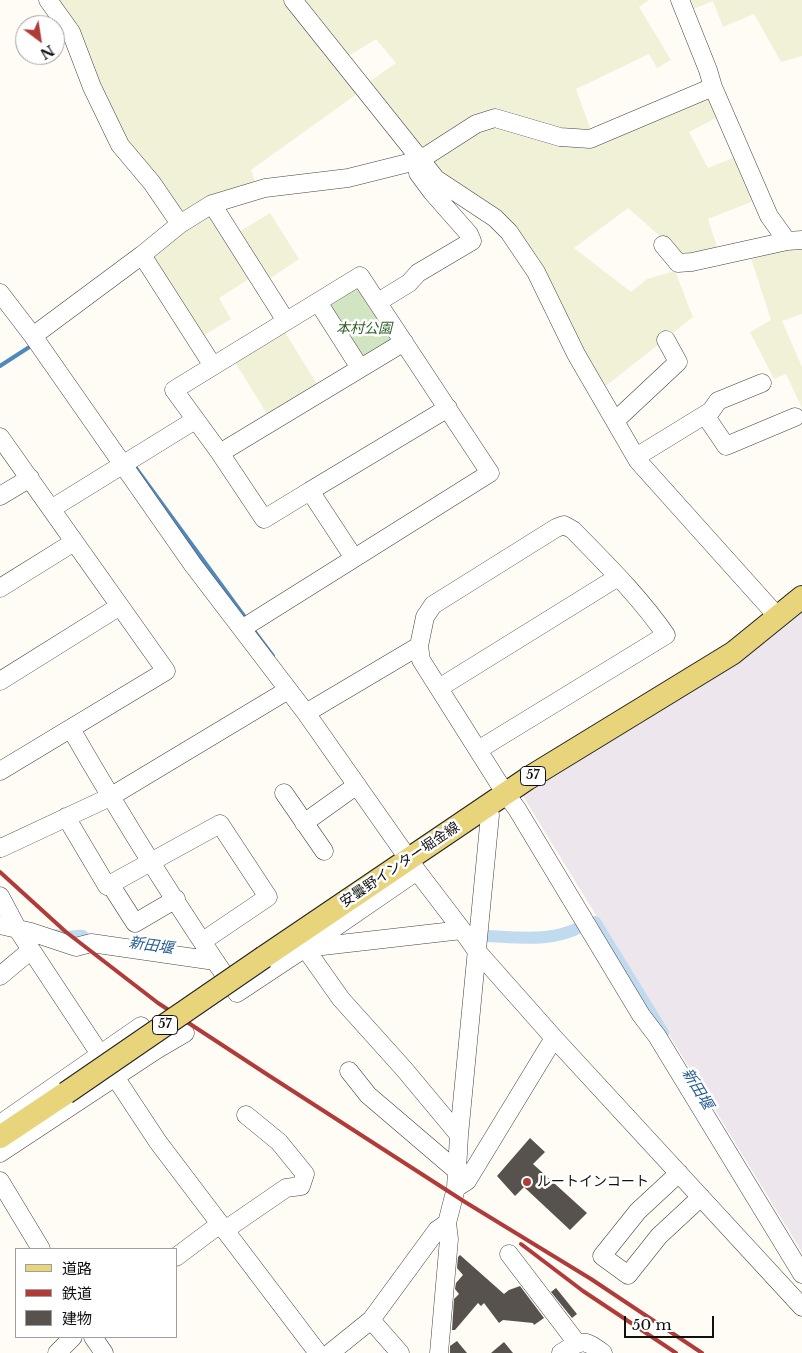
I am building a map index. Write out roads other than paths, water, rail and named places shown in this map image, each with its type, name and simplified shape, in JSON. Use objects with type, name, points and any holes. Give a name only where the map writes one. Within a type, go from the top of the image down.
[{"type":"main road","name":"安曇野インター堀金線","points":[[0,1137],[410,860],[505,793],[733,653],[802,597]]},
{"type":"street","points":[[48,0],[71,32],[92,87],[120,145],[152,183],[180,224]]},
{"type":"street","points":[[293,0],[415,161],[432,192],[469,234],[472,241],[418,273],[409,283],[378,302]]},
{"type":"street","points":[[680,0],[713,87],[769,216],[794,241]]},
{"type":"street","points":[[33,336],[180,224],[212,204],[265,188],[348,178],[415,161],[476,124],[495,118],[560,137],[590,139],[713,87]]},
{"type":"street","points":[[415,161],[436,179],[495,218],[509,232],[536,272],[576,354],[636,457],[778,617]]},
{"type":"street","points":[[212,204],[286,321]]},
{"type":"street","points":[[469,234],[495,218]]},
{"type":"street","points":[[663,245],[678,263],[692,262],[794,241]]},
{"type":"street","points":[[142,254],[213,366]]},
{"type":"street","points":[[243,628],[490,473],[448,408],[360,276],[174,390],[194,420],[220,453],[264,519],[448,408]]},
{"type":"street","points":[[0,293],[33,336],[193,565],[243,628],[306,713],[476,950],[554,1038],[802,1307]]},
{"type":"street","points":[[318,302],[360,368]]},
{"type":"street","points":[[615,421],[678,362],[666,340]]},
{"type":"street","points":[[220,453],[404,342]]},
{"type":"street","points":[[636,457],[711,411],[718,401],[762,382]]},
{"type":"street","points":[[705,415],[726,446],[795,417]]},
{"type":"street","points":[[51,509],[194,420]]},
{"type":"street","points":[[0,436],[166,671],[0,771]]},
{"type":"street","points":[[0,496],[30,478]]},
{"type":"street","points":[[310,491],[354,558]]},
{"type":"street","points":[[478,750],[666,635],[618,577],[573,530],[564,525],[556,528],[433,605],[425,617],[419,646],[421,660],[505,793],[517,809],[641,1015],[657,1036],[802,1274]]},
{"type":"street","points":[[0,588],[74,542]]},
{"type":"street","points":[[439,688],[618,577]]},
{"type":"street","points":[[0,682],[120,606]]},
{"type":"street","points":[[306,713],[419,646]]},
{"type":"street","points":[[0,847],[110,797],[288,690]]},
{"type":"street","points":[[71,729],[110,797],[237,993],[305,948],[410,860]]},
{"type":"street","points":[[304,822],[357,785]]},
{"type":"street","points":[[284,793],[324,851]]},
{"type":"street","points":[[439,1353],[450,1239],[447,1223],[457,1179],[459,1135],[490,815],[486,806]]},
{"type":"street","points":[[66,817],[107,886],[220,824],[268,897],[203,941]]},
{"type":"street","points":[[0,925],[31,932],[76,947],[91,943],[219,967],[410,860]]},
{"type":"street","points":[[110,884],[135,924],[176,899]]},
{"type":"street","points":[[0,896],[18,930],[158,1142],[318,1353]]},
{"type":"street","points":[[305,948],[462,930]]},
{"type":"street","points":[[305,948],[341,999],[404,1069],[459,1135]]},
{"type":"street","points":[[0,976],[31,950]]},
{"type":"street","points":[[0,1124],[141,1026],[156,1050]]},
{"type":"street","points":[[0,1153],[114,1077],[185,1033]]},
{"type":"street","points":[[349,1071],[368,1095],[457,1179],[467,1181],[554,1038]]},
{"type":"street","points":[[178,1256],[286,1188],[301,1186],[305,1174],[279,1142],[246,1115]]},
{"type":"street","points":[[679,1173],[638,1211],[602,1256],[628,1275],[659,1236],[701,1197]]},
{"type":"street","points":[[0,1181],[40,1248]]},
{"type":"street","points":[[330,1353],[371,1320],[437,1230],[447,1223]]},
{"type":"street","points":[[509,1254],[577,1342]]},
{"type":"street","points":[[371,1320],[400,1353]]},
{"type":"street","points":[[57,1353],[72,1338]]},
{"type":"street","points":[[94,1338],[104,1353]]},
{"type":"street","points":[[561,1353],[577,1342],[588,1342],[603,1353]]},
{"type":"waterway","points":[[0,366],[34,344]]},
{"type":"waterway","points":[[133,464],[247,620]]},
{"type":"waterway","points":[[252,628],[273,656]]},
{"type":"waterway","name":"新田堰","points":[[591,923],[595,922],[663,1033]]},
{"type":"waterway","name":"新田堰","points":[[484,936],[547,937],[559,935],[582,926]]},
{"type":"waterway","name":"新田堰","points":[[56,935],[63,937],[83,936]]},
{"type":"railway","points":[[0,872],[66,932],[158,1003],[465,1202],[591,1279],[702,1353]]},
{"type":"railway","points":[[521,1244],[583,1291],[676,1353]]},
{"type":"place","name":"ルートインコート","points":[[527,1182]]},
{"type":"park label","name":"本村公園","points":[[364,329]]}]
